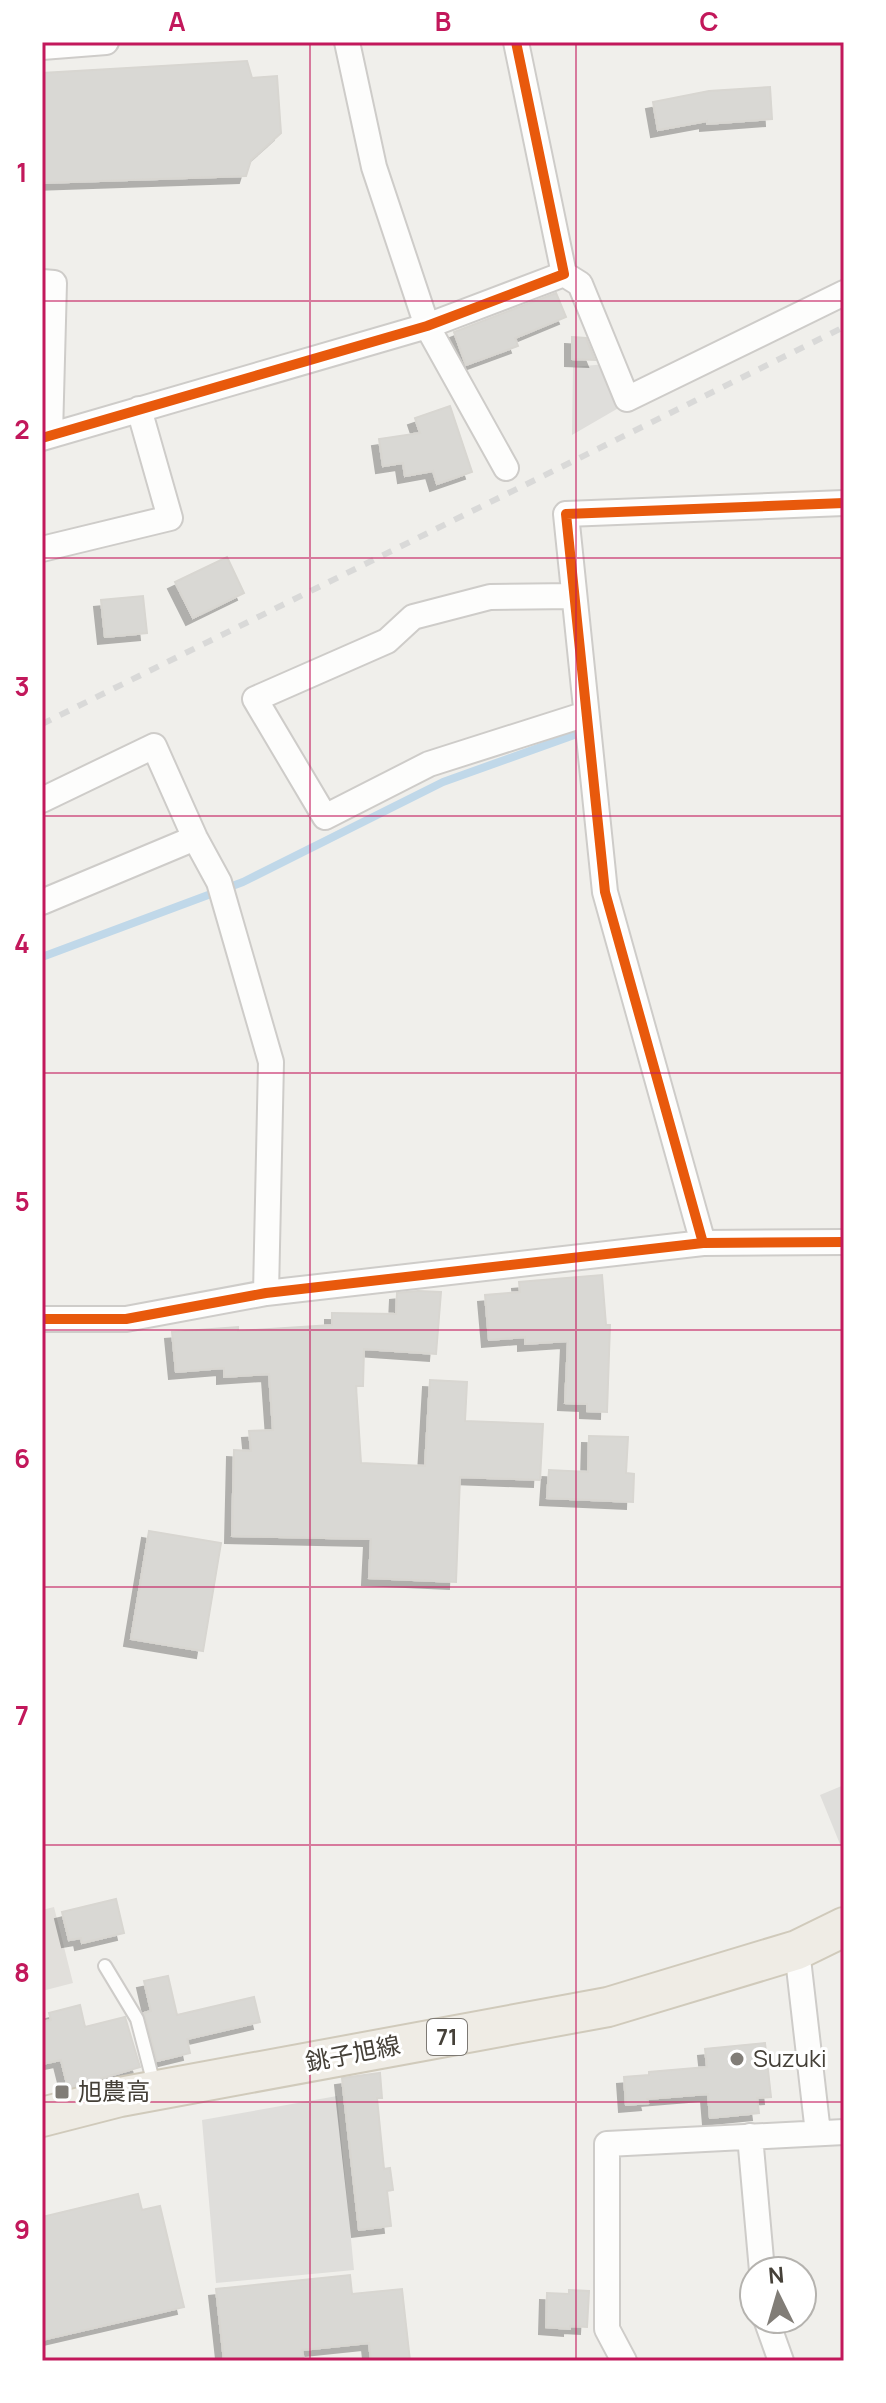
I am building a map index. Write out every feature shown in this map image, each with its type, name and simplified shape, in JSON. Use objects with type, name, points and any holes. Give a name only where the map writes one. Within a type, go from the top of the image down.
[{"type":"main road","name":"銚子旭線","points":[[42,2117],[156,2091],[608,2007],[797,1950],[844,1927]]},
{"type":"street","points":[[42,47],[106,42]]},
{"type":"street","points":[[347,42],[374,167],[427,326],[506,468]]},
{"type":"street","points":[[516,42],[564,274],[580,284],[627,399],[844,293]]},
{"type":"street","points":[[42,282],[54,283],[46,437],[427,326],[564,274]]},
{"type":"street","points":[[42,549],[170,518],[139,409]]},
{"type":"street","points":[[703,1243],[605,892],[566,514],[844,503]]},
{"type":"street","points":[[574,596],[490,597],[413,617],[387,641],[255,699],[325,817],[429,764],[586,714]]},
{"type":"street","points":[[42,800],[154,746],[195,838],[219,882],[271,1062],[266,1293]]},
{"type":"street","points":[[42,902],[195,838]]},
{"type":"street","points":[[42,1319],[126,1319],[266,1293],[703,1243],[844,1242]]},
{"type":"street","points":[[797,1950],[818,2133]]},
{"type":"street","points":[[624,2361],[607,2329],[607,2144],[844,2132]]},
{"type":"street","points":[[750,2136],[761,2255]]},
{"type":"street","points":[[772,2335],[781,2361]]},
{"type":"lane","points":[[105,1966],[137,2019],[156,2091]]},
{"type":"shaded area","points":[[606,364],[622,406],[572,435],[573,367]]},
{"type":"shaded area","points":[[844,1785],[844,1854],[820,1795]]},
{"type":"shaded area","points":[[54,1907],[73,1983],[42,1991],[42,1910]]},
{"type":"shaded area","points":[[337,2096],[354,2270],[216,2283],[202,2120]]},
{"type":"building","points":[[247,61],[252,78],[277,76],[281,133],[251,160],[246,176],[42,183],[42,73]]},
{"type":"building","points":[[770,87],[772,119],[707,124],[707,121],[658,130],[653,102],[709,91]]},
{"type":"building","points":[[556,293],[566,317],[515,338],[518,346],[466,365],[454,332]]},
{"type":"building","points":[[572,337],[586,338],[595,360],[572,359]]},
{"type":"building","points":[[450,406],[472,472],[437,484],[433,471],[405,476],[403,463],[383,466],[379,439],[420,433],[415,418]]},
{"type":"building","points":[[227,557],[244,593],[193,618],[175,582]]},
{"type":"building","points":[[143,596],[147,633],[105,637],[101,600]]},
{"type":"building","points":[[602,1275],[606,1325],[610,1325],[607,1412],[587,1411],[587,1404],[565,1403],[568,1341],[525,1344],[525,1337],[489,1340],[485,1295],[520,1292],[519,1282]]},
{"type":"building","points":[[441,1292],[436,1354],[364,1349],[363,1386],[356,1386],[361,1463],[425,1466],[430,1380],[467,1382],[465,1421],[543,1424],[540,1480],[460,1477],[456,1582],[369,1578],[371,1539],[232,1536],[234,1450],[251,1451],[249,1431],[273,1430],[269,1374],[224,1377],[224,1368],[176,1372],[172,1332],[332,1325],[332,1313],[396,1314],[397,1293]]},
{"type":"building","points":[[589,1436],[628,1437],[626,1473],[634,1474],[633,1502],[547,1498],[549,1470],[588,1472]]},
{"type":"building","points":[[149,1531],[221,1543],[203,1651],[131,1639]]},
{"type":"building","points":[[116,1899],[124,1933],[82,1943],[81,1938],[69,1940],[62,1912]]},
{"type":"building","points":[[168,1976],[177,2015],[254,1997],[260,2022],[187,2039],[190,2053],[157,2061],[144,2013],[151,2011],[144,1981]]},
{"type":"building","points":[[80,2005],[85,2027],[125,2017],[140,2067],[68,2088],[61,2060],[42,2064],[42,2022],[51,2020],[49,2013]]},
{"type":"building","points":[[765,2043],[771,2097],[757,2098],[759,2113],[710,2118],[708,2094],[647,2099],[648,2103],[626,2105],[624,2077],[707,2067],[705,2049]]},
{"type":"building","points":[[380,2073],[382,2098],[377,2098],[384,2169],[390,2168],[393,2190],[387,2191],[391,2226],[359,2230],[342,2078]]},
{"type":"building","points":[[138,2194],[142,2210],[160,2206],[184,2307],[42,2340],[42,2217]]},
{"type":"building","points":[[350,2275],[352,2294],[402,2289],[410,2361],[371,2361],[369,2343],[302,2350],[304,2361],[224,2361],[216,2289]]},
{"type":"building","points":[[569,2290],[589,2291],[587,2327],[546,2327],[547,2293],[569,2294]]},
{"type":"waterway","points":[[42,957],[243,882],[443,782],[577,734]]},
{"type":"railway","points":[[42,724],[844,327]]},
{"type":"cycle path","points":[[42,438],[427,326],[564,274],[516,42]]},
{"type":"cycle path","points":[[703,1243],[605,892],[566,514],[844,503]]},
{"type":"cycle path","points":[[42,1319],[126,1319],[266,1293],[703,1243],[844,1242]]},
{"type":"place","name":"Suzuki","points":[[737,2059]]},
{"type":"place","name":"旭農高","points":[[62,2092]]}]
